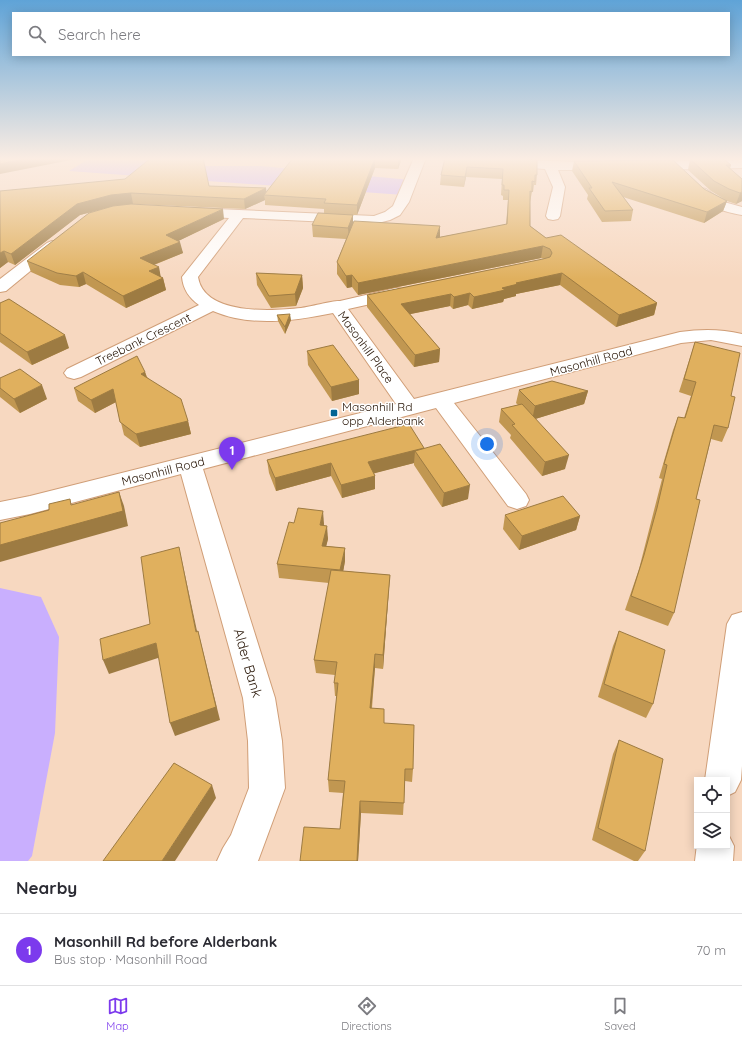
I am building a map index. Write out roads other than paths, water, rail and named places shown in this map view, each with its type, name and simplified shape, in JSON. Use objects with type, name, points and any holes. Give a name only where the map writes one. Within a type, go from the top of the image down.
[{"type":"street","points":[[178,211],[360,221],[388,217],[395,212],[403,198]]},
{"type":"street","points":[[553,216],[557,198]]},
{"type":"street","points":[[709,198],[714,203],[732,210],[742,211]]},
{"type":"street","name":"Treebank Crescent","points":[[238,215],[190,277],[191,285],[198,297],[212,305],[232,312],[259,316],[306,312],[412,290]]},
{"type":"street","points":[[0,287],[61,239]]},
{"type":"street","name":"Treebank Crescent","points":[[74,373],[212,305]]},
{"type":"street","name":"Masonhill Place","points":[[336,306],[410,408]]},
{"type":"street","name":"Masonhill Road","points":[[0,511],[30,505],[680,338],[708,333],[742,340]]},
{"type":"street","points":[[441,400],[518,500]]},
{"type":"street","name":"Alder Bank","points":[[190,464],[258,698],[265,741],[267,788],[245,847],[236,861]]},
{"type":"street","points":[[723,777],[742,624]]},
{"type":"street","points":[[714,861],[715,849]]},
{"type":"place","name":"Masonhill Rd opp Alderbank","points":[[334,413]]},
{"type":"place","name":"Masonhill Rd before Alderbank","points":[[232,470]]}]
